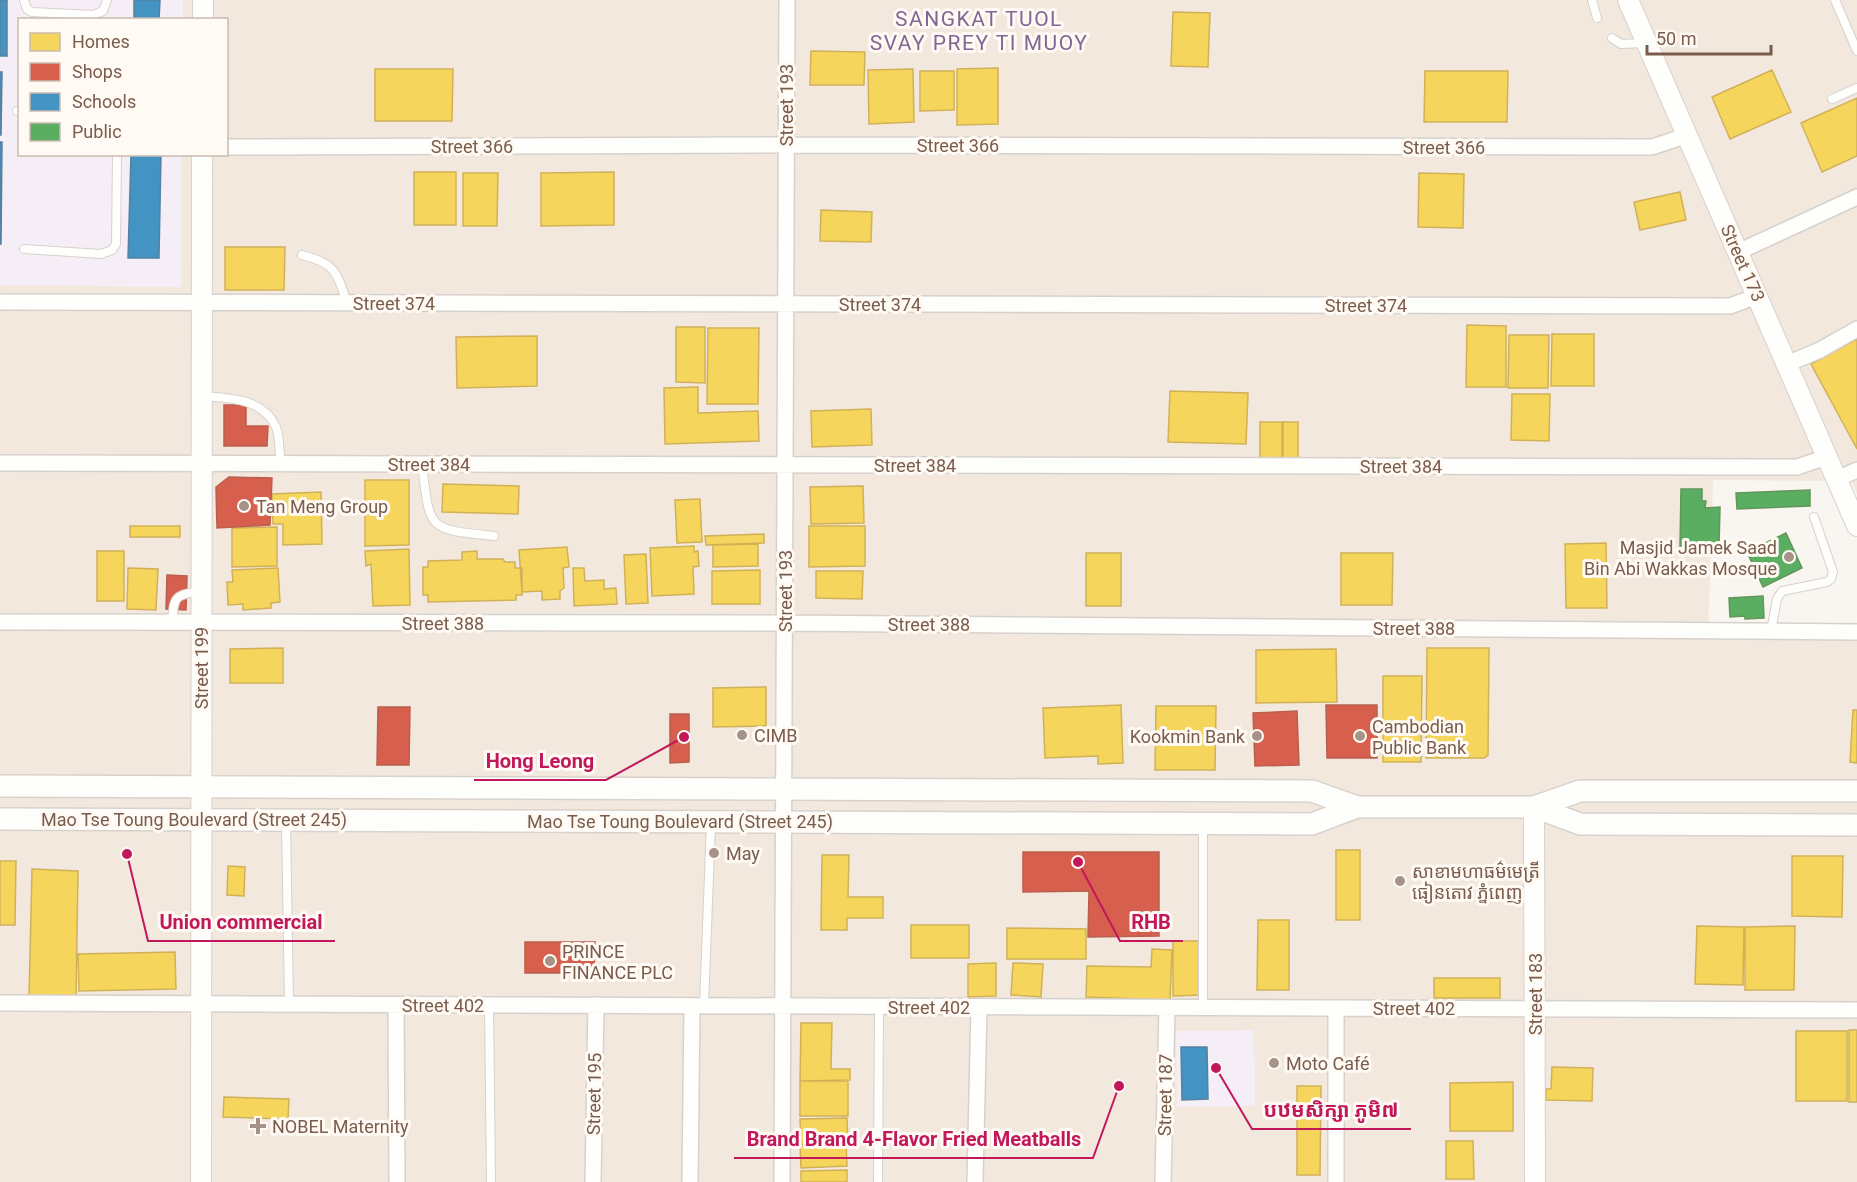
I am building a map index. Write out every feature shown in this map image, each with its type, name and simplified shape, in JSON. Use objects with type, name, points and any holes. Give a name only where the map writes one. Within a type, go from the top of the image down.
[{"type":"main road","name":"Mao Tse Toung Boulevard (Street 245)","points":[[0,786],[1312,791],[1357,807],[1534,807],[1580,791],[1857,791]]},
{"type":"main road","points":[[1798,791],[1798,825]]},
{"type":"main road","name":"Mao Tse Toung Boulevard (Street 245)","points":[[0,819],[1311,824],[1357,807]]},
{"type":"main road","name":"Mao Tse Toung Boulevard (Street 245)","points":[[1534,807],[1580,824],[1857,825]]},
{"type":"street","points":[[203,0],[203,18]]},
{"type":"street","name":"Street 193","points":[[782,1182],[787,0]]},
{"type":"street","name":"Street 173","points":[[1628,0],[1857,526]]},
{"type":"street","name":"Street 366","points":[[228,147],[786,145],[1652,147],[1688,135]]},
{"type":"street","name":"Street 199","points":[[201,1182],[202,156]]},
{"type":"street","points":[[1738,252],[1857,197]]},
{"type":"street","name":"Street 374","points":[[0,302],[1730,306],[1758,296]]},
{"type":"street","points":[[1787,364],[1820,350],[1857,329]]},
{"type":"street","name":"Street 384","points":[[0,463],[1797,467],[1827,457]]},
{"type":"street","points":[[1837,479],[1857,470]]},
{"type":"street","name":"Street 388","points":[[0,622],[785,623],[1857,632]]},
{"type":"street","name":"Street 183","points":[[1534,807],[1535,1182]]},
{"type":"street","name":"Street 402","points":[[0,1003],[1857,1010]]},
{"type":"street","points":[[396,1005],[397,1182]]},
{"type":"street","name":"Street 195","points":[[593,1182],[596,1005]]},
{"type":"street","points":[[690,1182],[698,1005]]},
{"type":"street","points":[[975,1182],[979,1007]]},
{"type":"street","name":"Street 187","points":[[1163,1182],[1167,1008]]},
{"type":"street","points":[[1336,1008],[1336,1182]]},
{"type":"lane","points":[[24,0],[27,9],[33,12],[93,15],[103,11],[107,0]]},
{"type":"lane","points":[[1592,0],[1598,18]]},
{"type":"lane","points":[[1835,0],[1857,51]]},
{"type":"lane","points":[[1612,38],[1621,44],[1648,42]]},
{"type":"lane","points":[[1832,99],[1857,88]]},
{"type":"lane","points":[[24,249],[101,254],[112,250],[116,244],[117,156]]},
{"type":"lane","points":[[302,255],[318,259],[332,267],[347,303]]},
{"type":"lane","points":[[202,396],[235,398],[255,404],[276,427],[281,464]]},
{"type":"lane","points":[[422,464],[428,514],[438,526],[449,531],[494,537]]},
{"type":"lane","points":[[1771,632],[1777,599],[1782,591],[1827,582],[1831,579],[1833,572],[1814,517]]},
{"type":"lane","points":[[172,622],[174,602],[177,597],[202,591]]},
{"type":"lane","points":[[286,820],[289,1004]]},
{"type":"lane","points":[[698,1005],[711,822]]},
{"type":"lane","points":[[1203,823],[1203,1007]]},
{"type":"lane","points":[[489,1005],[491,1182]]},
{"type":"lane","points":[[878,1182],[879,1006]]},
{"type":"shaded area","points":[[0,0],[1857,0],[1857,494],[1851,481],[1713,480],[1708,637],[1857,637],[1857,1182],[0,1182]]},
{"type":"shaded area","points":[[0,0],[183,0],[183,18],[18,18],[18,156],[182,156],[181,287],[0,285]]},
{"type":"shaded area","points":[[1254,1030],[1255,1106],[1177,1107],[1176,1031]]},
{"type":"building: Homes","points":[[1173,12],[1210,13],[1208,67],[1171,66]]},
{"type":"building: Homes","points":[[811,51],[865,52],[864,85],[810,85]]},
{"type":"building: Homes","points":[[998,68],[998,124],[957,125],[957,69]]},
{"type":"building: Homes","points":[[375,69],[453,69],[452,121],[375,121]]},
{"type":"building: Homes","points":[[913,69],[914,122],[869,124],[868,70]]},
{"type":"building: Homes","points":[[1772,70],[1791,112],[1730,139],[1712,97]]},
{"type":"building: Homes","points":[[920,71],[954,71],[954,110],[920,111]]},
{"type":"building: Homes","points":[[1425,71],[1508,71],[1507,122],[1424,122]]},
{"type":"building: Homes","points":[[1857,98],[1857,156],[1822,172],[1801,123]]},
{"type":"building: Homes","points":[[414,172],[456,172],[456,225],[414,225]]},
{"type":"building: Homes","points":[[614,172],[614,225],[541,226],[541,173]]},
{"type":"building: Homes","points":[[463,173],[498,173],[497,226],[463,226]]},
{"type":"building: Homes","points":[[1419,173],[1464,174],[1463,228],[1418,227]]},
{"type":"building: Homes","points":[[1680,192],[1686,220],[1640,230],[1634,202]]},
{"type":"building: Homes","points":[[821,210],[872,212],[871,242],[820,241]]},
{"type":"building: Homes","points":[[225,247],[285,247],[284,290],[225,290]]},
{"type":"building: Homes","points":[[1467,325],[1506,326],[1506,387],[1466,387]]},
{"type":"building: Homes","points":[[676,327],[705,327],[705,383],[676,382]]},
{"type":"building: Homes","points":[[708,328],[759,328],[758,404],[707,404]]},
{"type":"building: Homes","points":[[1552,334],[1594,334],[1594,386],[1551,386]]},
{"type":"building: Homes","points":[[1509,335],[1549,335],[1548,388],[1508,388]]},
{"type":"building: Homes","points":[[537,336],[537,386],[457,388],[456,337]]},
{"type":"building: Homes","points":[[1857,339],[1857,449],[1811,364]]},
{"type":"building: Homes","points":[[698,387],[698,413],[758,411],[759,441],[665,444],[664,388]]},
{"type":"building: Homes","points":[[1170,391],[1248,393],[1246,444],[1168,442]]},
{"type":"building: Homes","points":[[1512,394],[1550,394],[1549,441],[1511,440]]},
{"type":"building: Homes","points":[[871,409],[872,445],[812,447],[811,411]]},
{"type":"building: Homes","points":[[1260,422],[1282,422],[1282,460],[1260,461]]},
{"type":"building: Homes","points":[[1283,422],[1298,422],[1298,460],[1283,460]]},
{"type":"building: Homes","points":[[365,480],[409,480],[409,545],[365,546]]},
{"type":"building: Homes","points":[[443,484],[519,486],[518,514],[442,512]]},
{"type":"building: Homes","points":[[863,486],[864,523],[811,524],[810,487]]},
{"type":"building: Homes","points":[[321,492],[322,544],[283,545],[283,524],[273,524],[272,494]]},
{"type":"building: Homes","points":[[700,499],[702,542],[677,543],[675,500]]},
{"type":"building: Homes","points":[[130,526],[180,526],[180,537],[130,537]]},
{"type":"building: Homes","points":[[809,526],[865,526],[865,566],[809,567]]},
{"type":"building: Homes","points":[[277,527],[277,566],[232,567],[232,528]]},
{"type":"building: Homes","points":[[764,534],[764,543],[706,545],[705,536]]},
{"type":"building: Homes","points":[[1606,543],[1607,608],[1566,608],[1565,544]]},
{"type":"building: Homes","points":[[758,544],[758,566],[713,567],[713,545]]},
{"type":"building: Homes","points":[[694,546],[694,552],[698,551],[699,566],[693,567],[694,594],[652,596],[650,548]]},
{"type":"building: Homes","points":[[567,547],[569,567],[563,568],[564,588],[560,591],[560,599],[542,600],[542,591],[522,592],[519,550]]},
{"type":"building: Homes","points":[[409,549],[410,605],[373,606],[371,564],[366,566],[365,551]]},
{"type":"building: Homes","points":[[97,551],[124,551],[124,601],[97,601]]},
{"type":"building: Homes","points":[[477,551],[477,559],[503,559],[505,562],[515,562],[515,568],[522,568],[522,595],[516,595],[516,600],[428,602],[428,595],[423,595],[423,567],[428,567],[428,561],[462,560],[462,552]]},
{"type":"building: Homes","points":[[1086,553],[1121,553],[1121,606],[1086,606]]},
{"type":"building: Homes","points":[[1341,553],[1393,553],[1392,605],[1341,605]]},
{"type":"building: Homes","points":[[646,554],[648,603],[626,604],[624,555]]},
{"type":"building: Homes","points":[[128,568],[158,569],[156,610],[127,609]]},
{"type":"building: Homes","points":[[278,568],[280,602],[271,603],[271,608],[243,610],[243,604],[228,605],[227,582],[233,582],[232,570]]},
{"type":"building: Homes","points":[[573,568],[584,568],[585,581],[604,580],[604,589],[616,588],[617,604],[574,606]]},
{"type":"building: Homes","points":[[760,570],[760,604],[712,604],[712,571]]},
{"type":"building: Homes","points":[[816,571],[863,571],[862,599],[816,598]]},
{"type":"building: Homes","points":[[283,648],[283,683],[230,683],[230,649]]},
{"type":"building: Homes","points":[[1427,648],[1489,648],[1488,755],[1484,758],[1426,758]]},
{"type":"building: Homes","points":[[1336,649],[1337,702],[1256,703],[1256,650]]},
{"type":"building: Homes","points":[[1383,676],[1422,676],[1421,762],[1383,762]]},
{"type":"building: Homes","points":[[766,687],[766,726],[713,727],[713,688]]},
{"type":"building: Homes","points":[[1121,705],[1123,763],[1098,764],[1098,756],[1045,758],[1043,708]]},
{"type":"building: Homes","points":[[1156,706],[1216,706],[1215,770],[1155,770]]},
{"type":"building: Homes","points":[[1853,710],[1857,710],[1857,763],[1850,762]]},
{"type":"building: Homes","points":[[1336,850],[1360,850],[1360,920],[1336,920]]},
{"type":"building: Homes","points":[[822,855],[849,855],[848,897],[883,897],[883,918],[847,918],[847,930],[821,930]]},
{"type":"building: Homes","points":[[1792,856],[1843,856],[1842,917],[1792,916]]},
{"type":"building: Homes","points":[[0,861],[16,861],[15,925],[0,925]]},
{"type":"building: Homes","points":[[228,866],[245,867],[244,896],[227,895]]},
{"type":"building: Homes","points":[[32,869],[78,871],[76,998],[29,999]]},
{"type":"building: Homes","points":[[1258,920],[1289,920],[1289,990],[1257,990]]},
{"type":"building: Homes","points":[[911,925],[969,925],[969,958],[911,958]]},
{"type":"building: Homes","points":[[1697,926],[1744,927],[1743,985],[1695,984]]},
{"type":"building: Homes","points":[[1795,926],[1794,990],[1745,990],[1745,927]]},
{"type":"building: Homes","points":[[1007,928],[1086,929],[1086,959],[1007,959]]},
{"type":"building: Homes","points":[[1173,941],[1201,941],[1201,995],[1173,996]]},
{"type":"building: Homes","points":[[1152,949],[1172,950],[1170,1000],[1086,997],[1087,966],[1151,967]]},
{"type":"building: Homes","points":[[175,952],[176,989],[79,991],[78,954]]},
{"type":"building: Homes","points":[[996,963],[996,996],[968,997],[968,964]]},
{"type":"building: Homes","points":[[1013,963],[1043,964],[1041,997],[1011,995]]},
{"type":"building: Homes","points":[[1434,978],[1500,978],[1500,998],[1434,998]]},
{"type":"building: Homes","points":[[801,1023],[832,1023],[831,1069],[850,1069],[850,1080],[800,1081]]},
{"type":"building: Homes","points":[[1849,1030],[1857,1030],[1857,1102],[1849,1102]]},
{"type":"building: Homes","points":[[1796,1031],[1847,1031],[1847,1101],[1796,1101]]},
{"type":"building: Homes","points":[[1552,1067],[1593,1068],[1592,1101],[1546,1100],[1546,1089],[1551,1089]]},
{"type":"building: Homes","points":[[800,1081],[848,1081],[848,1116],[800,1116]]},
{"type":"building: Homes","points":[[1513,1082],[1513,1131],[1450,1131],[1450,1083]]},
{"type":"building: Homes","points":[[1297,1086],[1321,1086],[1320,1175],[1297,1175]]},
{"type":"building: Homes","points":[[224,1097],[289,1099],[288,1119],[223,1117]]},
{"type":"building: Homes","points":[[847,1118],[848,1142],[801,1143],[800,1119]]},
{"type":"building: Homes","points":[[1446,1141],[1473,1141],[1474,1179],[1446,1179]]},
{"type":"building: Homes","points":[[846,1143],[847,1166],[801,1168],[800,1145]]},
{"type":"building: Homes","points":[[847,1170],[847,1182],[801,1182],[801,1171]]},
{"type":"building: Shops","points":[[224,405],[246,405],[246,426],[268,426],[267,446],[224,446]]},
{"type":"building: Shops","name":"Tan Meng Group","points":[[229,477],[272,478],[270,525],[217,528],[216,487]]},
{"type":"building: Shops","points":[[167,575],[187,576],[186,610],[166,609]]},
{"type":"building: Shops","points":[[1326,705],[1377,705],[1377,758],[1327,758]]},
{"type":"building: Shops","points":[[378,707],[410,707],[409,765],[377,765]]},
{"type":"building: Shops","points":[[1297,711],[1299,765],[1255,766],[1253,713]]},
{"type":"building: Shops","points":[[670,714],[689,714],[689,762],[670,763]]},
{"type":"building: Shops","points":[[1023,852],[1159,852],[1159,936],[1088,937],[1089,891],[1023,892]]},
{"type":"building: Shops","points":[[525,942],[595,942],[594,973],[525,973]]},
{"type":"building: Schools","points":[[0,0],[7,0],[7,56],[0,56]]},
{"type":"building: Schools","points":[[134,0],[160,0],[159,18],[134,18]]},
{"type":"building: Schools","points":[[0,72],[2,72],[1,135],[0,135]]},
{"type":"building: Schools","points":[[0,142],[2,142],[1,244],[0,244]]},
{"type":"building: Schools","points":[[131,156],[161,156],[159,258],[128,258]]},
{"type":"building: Schools","points":[[1181,1047],[1207,1047],[1208,1099],[1182,1100]]},
{"type":"building: Public","points":[[1681,489],[1702,489],[1702,501],[1706,501],[1705,508],[1720,507],[1719,546],[1680,546]]},
{"type":"building: Public","points":[[1810,490],[1810,506],[1737,509],[1736,493]]},
{"type":"building: Public","points":[[1786,533],[1802,568],[1763,587],[1747,552]]},
{"type":"building: Public","points":[[1763,596],[1764,618],[1730,617],[1729,598]]},
{"type":"place","name":"Tan Meng Group","points":[[244,506]]},
{"type":"place","name":"Masjid Jamek Saad Bin Abi Wakkas Mosque","points":[[1789,557]]},
{"type":"place","name":"CIMB","points":[[742,735]]},
{"type":"place","name":"Kookmin Bank","points":[[1257,736]]},
{"type":"place","name":"Cambodian Public Bank","points":[[1360,736]]},
{"type":"place","name":"Hong Leong","points":[[684,737]]},
{"type":"place","name":"May","points":[[714,853]]},
{"type":"place","name":"Union commercial","points":[[127,854]]},
{"type":"place","name":"RHB","points":[[1078,862]]},
{"type":"place","name":"សាខាមហាធម៌មេត្រី ធៀនតោវ ភ្នំពេញ","points":[[1400,881]]},
{"type":"place","name":"PRINCE FINANCE PLC","points":[[550,961]]},
{"type":"place","name":"Moto Café","points":[[1274,1063]]},
{"type":"place","name":"បឋមសិក្សា ភូមិ៧","points":[[1216,1068]]},
{"type":"place","name":"Brand Brand 4-Flavor Fried Meatballs","points":[[1119,1086]]},
{"type":"place","name":"NOBEL Maternity","points":[[258,1126]]},
{"type":"district","name":"SANGKAT TUOL SVAY PREY TI MUOY","points":[[979,31]]}]
